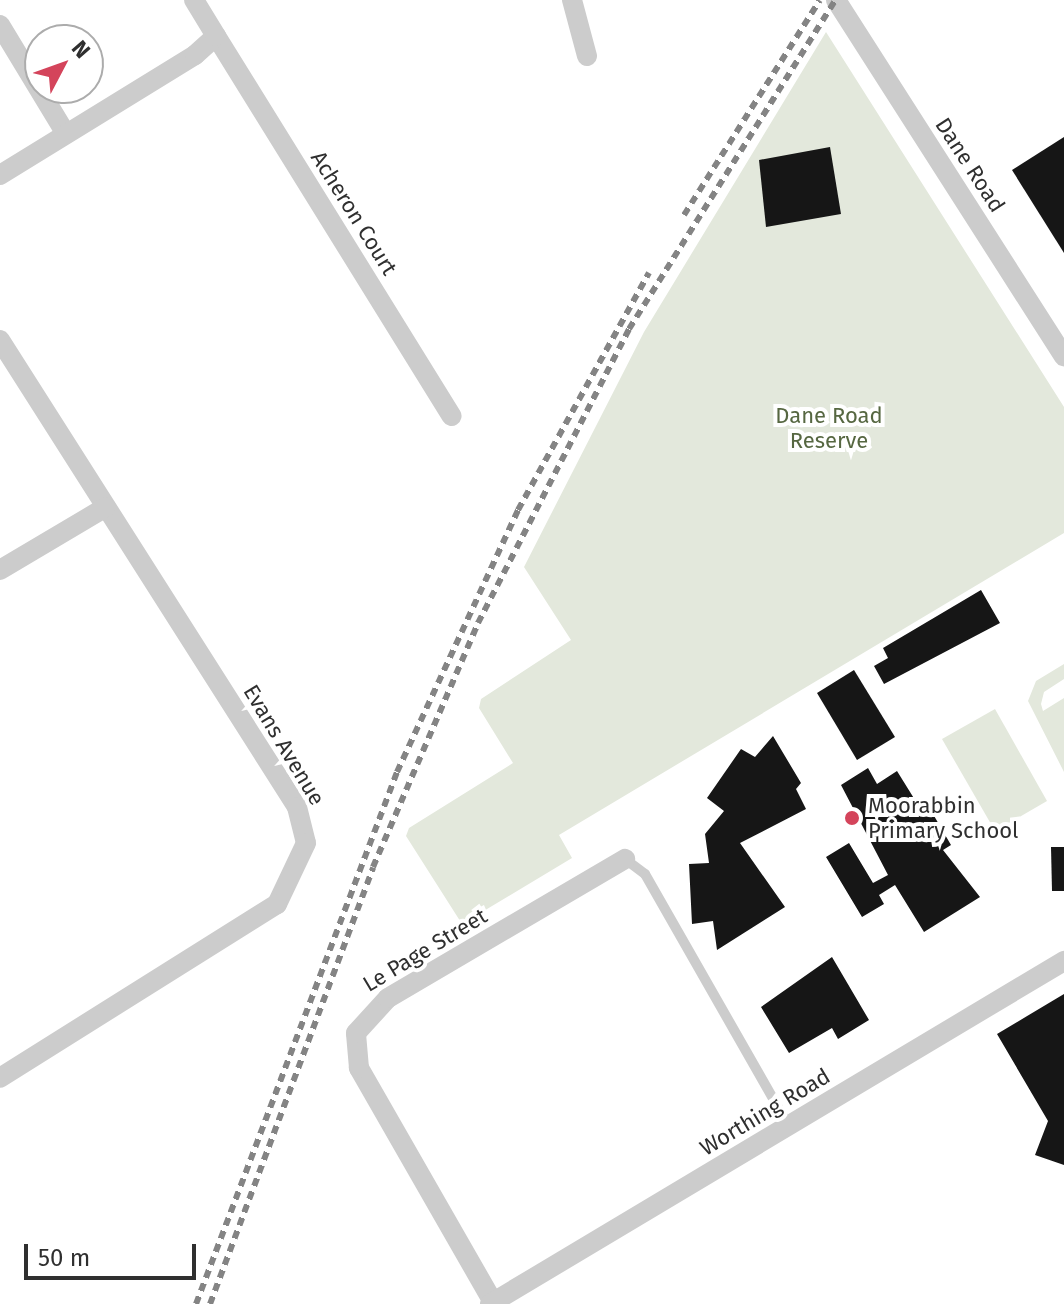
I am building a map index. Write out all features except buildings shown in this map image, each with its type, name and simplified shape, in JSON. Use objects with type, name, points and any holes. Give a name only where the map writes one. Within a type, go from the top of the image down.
[{"type":"street","name":"Acheron Court","points":[[194,0],[452,416]]},
{"type":"street","points":[[572,0],[587,56]]},
{"type":"street","name":"Dane Road","points":[[839,4],[1064,356]]},
{"type":"street","points":[[0,25],[66,134]]},
{"type":"street","points":[[0,175],[182,66],[216,36]]},
{"type":"street","name":"Evans Avenue","points":[[0,340],[297,807],[306,843],[277,904],[0,1078]]},
{"type":"street","points":[[0,570],[106,507]]},
{"type":"street","name":"Le Page Street","points":[[491,1303],[359,1068],[356,1033],[388,998],[625,859]]},
{"type":"street","name":"Worthing Road","points":[[491,1303],[1064,961]]},
{"type":"lane","points":[[625,859],[645,874],[789,1126]]},
{"type":"green space","name":"Dane Road Reserve","points":[[826,32],[1064,407],[1064,533],[559,835],[572,858],[462,924],[406,836],[409,828],[513,763],[479,708],[481,699],[571,640],[524,567],[644,332]]},
{"type":"green space","points":[[1064,664],[1064,679],[1044,692],[1041,704],[1043,711],[1064,698],[1064,772],[1028,701],[1036,681]]},
{"type":"green space","points":[[995,709],[1047,801],[995,831],[942,739]]},
{"type":"railway","points":[[684,215],[820,0]]},
{"type":"railway","points":[[210,1304],[373,867],[478,623],[629,329],[835,0]]},
{"type":"railway","points":[[196,1304],[397,772],[518,510],[649,273]]},
{"type":"place","name":"Moorabbin Primary School","points":[[852,818]]}]
